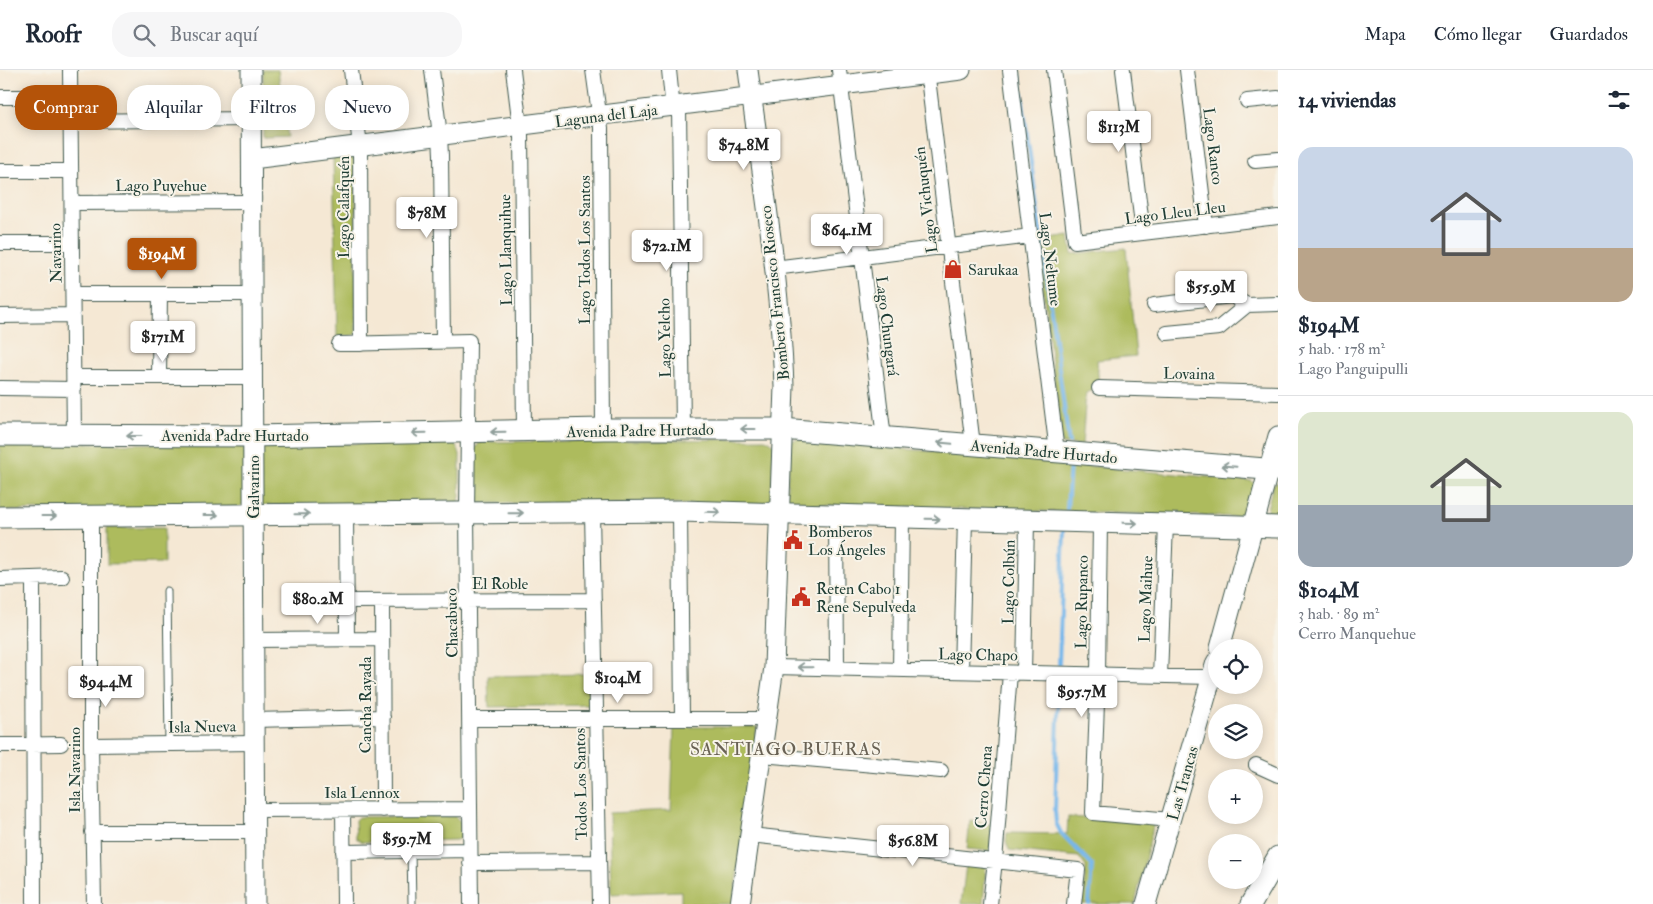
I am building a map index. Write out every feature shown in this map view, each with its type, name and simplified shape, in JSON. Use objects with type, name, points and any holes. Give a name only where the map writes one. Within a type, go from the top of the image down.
[{"type":"main road","name":"Avenida Padre Hurtado","points":[[0,435],[252,436],[603,429],[782,429],[1273,470]]},
{"type":"main road","points":[[0,517],[680,511],[1278,527]]},
{"type":"main road","points":[[1251,904],[1278,858]]},
{"type":"street","name":"Navarino","points":[[70,70],[71,85]]},
{"type":"street","name":"Galvarino","points":[[251,70],[251,85]]},
{"type":"street","name":"Lago Calafquén","points":[[351,70],[360,146],[361,344]]},
{"type":"street","points":[[339,344],[443,342],[440,136],[432,70]]},
{"type":"street","name":"Lago Llanquihue","points":[[513,70],[521,135],[524,431]]},
{"type":"street","name":"Lago Todos Los Santos","points":[[593,70],[601,128],[603,429]]},
{"type":"street","name":"Lago Yelcho","points":[[669,70],[672,100],[679,108],[683,429]]},
{"type":"street","name":"Bombero Francisco Rioseco","points":[[740,904],[774,667],[783,366],[774,268],[748,70]]},
{"type":"street","name":"Laguna del Laja","points":[[252,159],[752,96],[840,78],[961,70]]},
{"type":"street","name":"Lago Neltume","points":[[1010,70],[1057,452]]},
{"type":"street","name":"Lago Lleu Lleu","points":[[1054,70],[1075,241],[1278,217]]},
{"type":"street","points":[[1123,70],[1143,233]]},
{"type":"street","name":"Lago Ranco","points":[[1187,70],[1206,226]]},
{"type":"street","name":"Lago Vichuquén","points":[[927,72],[973,445]]},
{"type":"street","name":"Lago Chungará","points":[[840,78],[884,438]]},
{"type":"street","points":[[0,97],[15,97]]},
{"type":"street","points":[[1247,101],[1278,98]]},
{"type":"street","points":[[117,120],[231,119]]},
{"type":"street","name":"Navarino","points":[[71,130],[74,436]]},
{"type":"street","name":"Galvarino","points":[[251,130],[255,904]]},
{"type":"street","points":[[1255,161],[1278,158]]},
{"type":"street","points":[[0,171],[71,171]]},
{"type":"street","name":"Lago Puyehue","points":[[72,203],[252,202]]},
{"type":"street","points":[[774,268],[1031,236]]},
{"type":"street","points":[[0,243],[72,243]]},
{"type":"street","points":[[73,294],[252,294]]},
{"type":"street","points":[[160,294],[160,377]]},
{"type":"street","points":[[1154,305],[1232,296],[1247,305],[1278,304]]},
{"type":"street","points":[[1166,334],[1219,328],[1247,305]]},
{"type":"street","points":[[0,316],[73,315]]},
{"type":"street","name":"Chacabuco","points":[[443,342],[469,341],[467,514],[471,904]]},
{"type":"street","points":[[0,388],[160,377],[252,377]]},
{"type":"street","name":"Lovaina","points":[[1099,388],[1278,392]]},
{"type":"street","points":[[1222,639],[1253,526],[1273,470],[1278,436]]},
{"type":"street","points":[[680,511],[682,718]]},
{"type":"street","name":"Cancha Rayada","points":[[346,513],[347,639]]},
{"type":"street","name":"Todos Los Santos","points":[[592,513],[600,904]]},
{"type":"street","name":"Isla Navarino","points":[[91,516],[91,744],[94,904]]},
{"type":"street","points":[[836,516],[837,668]]},
{"type":"street","points":[[900,670],[902,518]]},
{"type":"street","points":[[961,671],[965,519]]},
{"type":"street","name":"Lago Colbún","points":[[1024,673],[1027,521]]},
{"type":"street","name":"Lago Rupanco","points":[[1100,523],[1098,675],[1092,813],[1171,820]]},
{"type":"street","name":"Lago Maihue","points":[[1160,676],[1166,524]]},
{"type":"street","points":[[0,579],[62,577]]},
{"type":"street","points":[[33,578],[34,904]]},
{"type":"street","name":"El Roble","points":[[347,601],[594,600]]},
{"type":"street","name":"Cancha Rayada","points":[[382,601],[383,810]]},
{"type":"street","points":[[253,640],[382,639]]},
{"type":"street","name":"Lago Chapo","points":[[774,667],[1160,676],[1208,671]]},
{"type":"street","name":"Cerro Chena","points":[[990,904],[1010,673]]},
{"type":"street","name":"Las Trancas","points":[[1146,904],[1208,691]]},
{"type":"street","points":[[254,720],[383,717]]},
{"type":"street","points":[[470,719],[767,719]]},
{"type":"street","name":"Isla Nueva","points":[[91,744],[254,743]]},
{"type":"street","points":[[0,745],[61,744]]},
{"type":"street","points":[[762,754],[941,771]]},
{"type":"street","points":[[1256,764],[1278,775]]},
{"type":"street","name":"Isla Lennox","points":[[254,810],[469,809]]},
{"type":"street","points":[[343,810],[344,904]]},
{"type":"street","points":[[92,832],[255,832]]},
{"type":"street","points":[[750,835],[1078,870],[1074,904]]},
{"type":"street","points":[[343,852],[412,851],[470,857],[599,862]]},
{"type":"lane","points":[[166,591],[169,744]]},
{"type":"lane","points":[[412,851],[412,904]]},
{"type":"green space","points":[[263,70],[278,70],[280,85],[263,85]]},
{"type":"green space","points":[[263,130],[286,130],[287,137],[263,138]]},
{"type":"green space","points":[[356,152],[356,335],[337,337],[333,157]]},
{"type":"green space","points":[[1069,236],[1072,254],[1126,248],[1136,356],[1097,360],[1099,388],[1086,393],[1082,445],[1062,444],[1037,241]]},
{"type":"green space","points":[[765,439],[774,445],[771,501],[767,505],[475,503],[473,497],[473,452],[479,443],[484,442]]},
{"type":"green space","points":[[796,439],[1252,481],[1257,486],[1247,517],[786,504],[790,442]]},
{"type":"green space","points":[[448,442],[456,445],[460,454],[460,496],[459,502],[455,506],[262,505],[259,449],[264,445]]},
{"type":"green space","points":[[0,443],[236,444],[246,452],[244,503],[240,507],[0,511]]},
{"type":"green space","points":[[1278,482],[1278,522],[1268,517],[1266,513],[1273,484]]},
{"type":"green space","points":[[107,528],[164,528],[164,563],[107,564]]},
{"type":"green space","points":[[588,674],[590,705],[489,707],[488,676]]},
{"type":"green space","points":[[674,727],[757,727],[733,904],[681,904],[681,891],[611,894],[609,813],[671,810]]},
{"type":"green space","points":[[455,816],[461,822],[461,838],[456,840],[362,842],[356,838],[355,820],[358,817]]},
{"type":"green space","points":[[1068,817],[1154,822],[1135,904],[1082,904],[1086,867],[1079,857],[1009,850],[1006,841],[1007,833],[1067,834]]},
{"type":"green space","points":[[970,821],[992,825],[990,851],[967,849]]},
{"type":"green space","points":[[966,865],[986,866],[983,904],[961,904]]},
{"type":"waterway","points":[[1019,74],[1069,443]]},
{"type":"waterway","points":[[1067,509],[1070,464]]},
{"type":"waterway","points":[[1059,664],[1064,530]]},
{"type":"waterway","points":[[1059,683],[1056,823],[1061,833],[1092,865],[1089,904]]},
{"type":"place","name":"Sarukaa","points":[[953,269]]},
{"type":"place","name":"Bomberos Los Ángeles","points":[[793,540]]},
{"type":"place","name":"Reten Cabo 1 Rene Sepulveda","points":[[801,597]]},
{"type":"district","name":"SANTIAGO BUERAS","points":[[786,749]]}]
